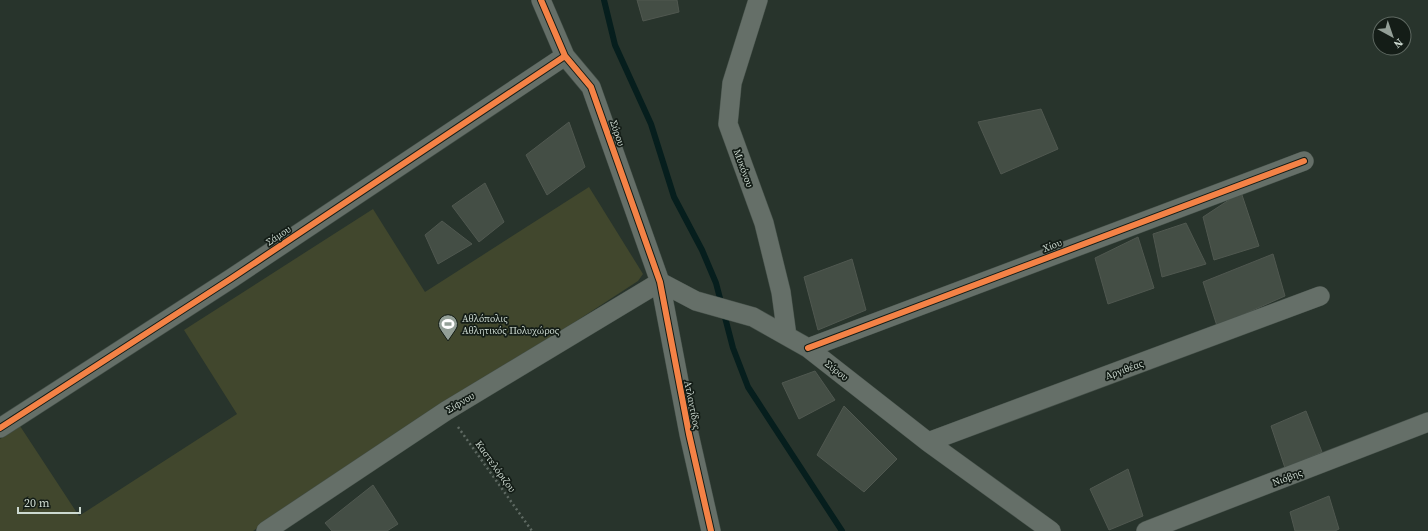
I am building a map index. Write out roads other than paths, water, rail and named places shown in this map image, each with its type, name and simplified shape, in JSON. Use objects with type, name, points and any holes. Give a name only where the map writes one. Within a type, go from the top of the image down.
[{"type":"street","name":"Σύρου","points":[[541,0],[565,56],[591,87],[660,282],[696,301],[752,317],[808,348],[928,442],[1050,531]]},
{"type":"street","name":"Μυκόνου","points":[[758,0],[732,84],[728,124],[764,223],[781,292],[787,336]]},
{"type":"street","name":"Σάμου","points":[[0,428],[238,274],[565,56]]},
{"type":"street","name":"Χίου","points":[[808,348],[1304,161]]},
{"type":"street","name":"Σίφνου","points":[[266,531],[288,525],[446,411],[660,282]]},
{"type":"street","name":"Ατλαντίδος","points":[[660,282],[689,434],[711,531]]},
{"type":"street","name":"Αργιθέας","points":[[928,442],[1320,296]]},
{"type":"street","name":"Νιόβης","points":[[1146,531],[1428,422]]},
{"type":"waterway","points":[[604,0],[615,45],[651,124],[674,197],[702,250],[716,283],[733,348],[748,387],[842,531]]},
{"type":"place","name":"Αθλόπολις Αθλητικός Πολυχώρος","points":[[448,341]]}]
